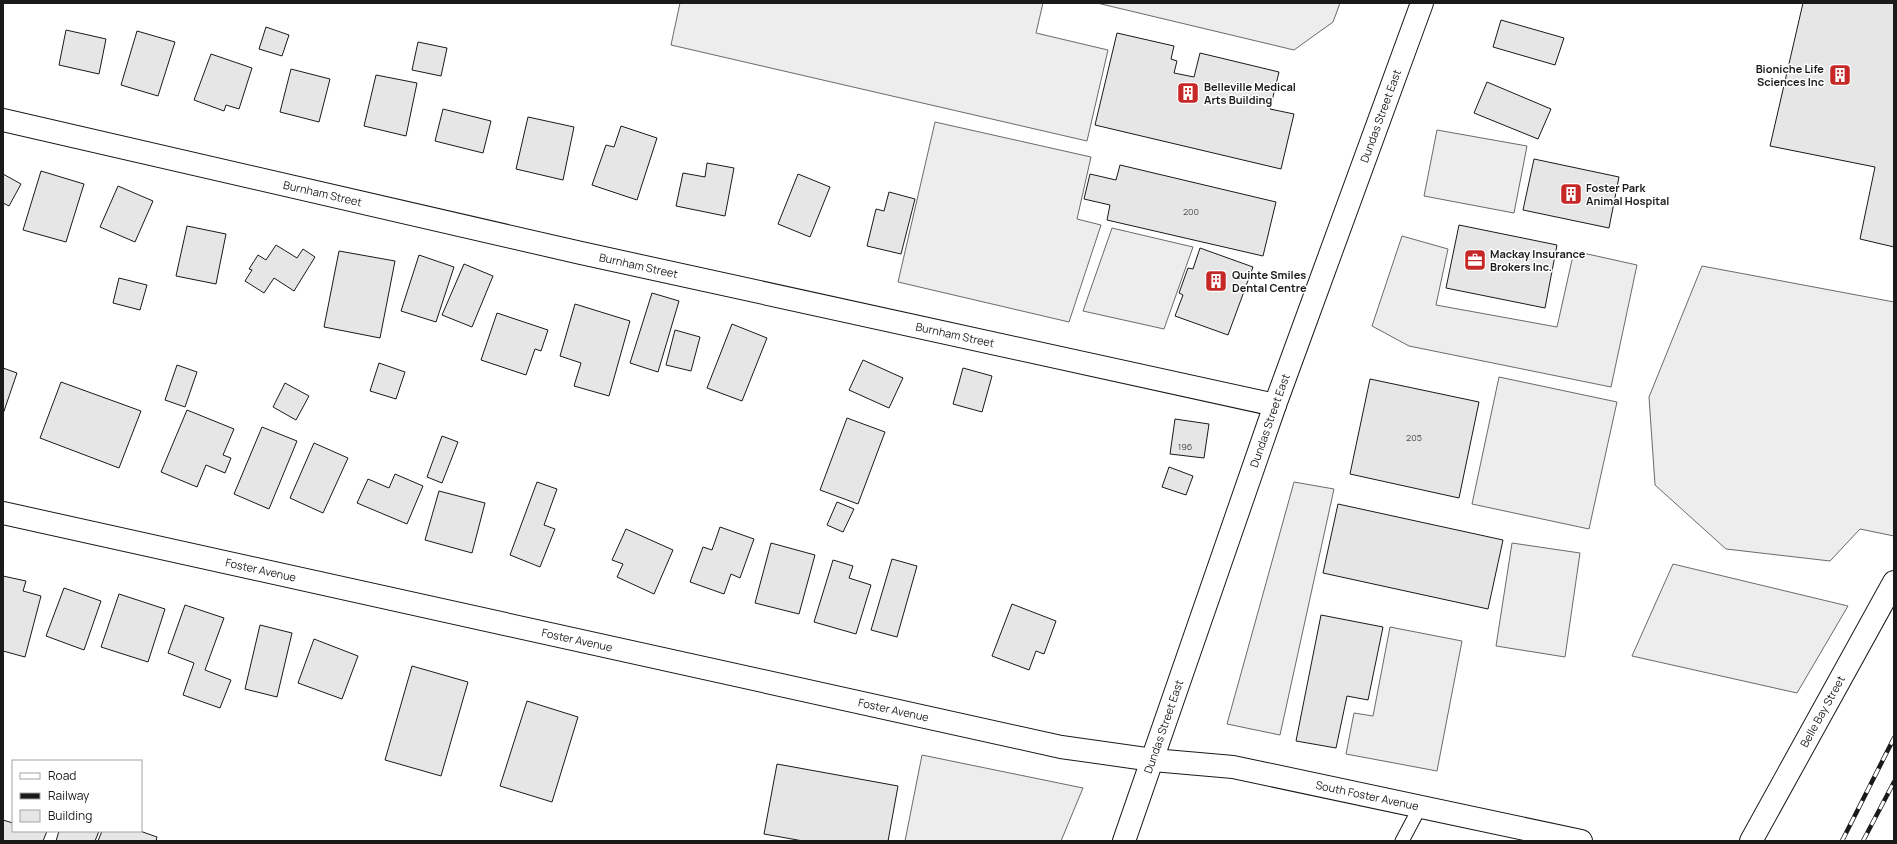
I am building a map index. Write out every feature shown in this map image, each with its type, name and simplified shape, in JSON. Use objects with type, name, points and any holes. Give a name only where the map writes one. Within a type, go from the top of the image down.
[{"type":"street","name":"Dundas Street East","points":[[1124,841],[1275,405],[1422,3]]},
{"type":"street","name":"Burnham Street","points":[[3,120],[581,254],[1275,405]]},
{"type":"street","name":"Foster Avenue","points":[[3,513],[1061,747],[1153,760]]},
{"type":"street","name":"Belle Bay Street","points":[[1751,841],[1894,582]]},
{"type":"street","name":"South Foster Avenue","points":[[1153,760],[1233,767],[1581,841]]},
{"type":"lane","points":[[1402,841],[1420,807]]},
{"type":"shaded area","points":[[680,3],[1043,3],[1036,33],[1108,50],[1087,141],[671,45]]},
{"type":"shaded area","points":[[1097,3],[1340,3],[1333,22],[1294,50]]},
{"type":"shaded area","points":[[935,122],[1091,157],[1077,219],[1101,225],[1069,322],[898,282]]},
{"type":"shaded area","points":[[1437,130],[1527,146],[1514,213],[1424,196]]},
{"type":"shaded area","points":[[1112,228],[1193,247],[1164,329],[1083,311]]},
{"type":"shaded area","points":[[1402,236],[1448,249],[1436,305],[1557,327],[1574,251],[1637,265],[1611,387],[1409,346],[1372,326]]},
{"type":"shaded area","points":[[1702,266],[1894,302],[1894,536],[1860,529],[1830,561],[1726,549],[1655,485],[1649,397]]},
{"type":"shaded area","points":[[1499,377],[1617,402],[1589,529],[1472,504]]},
{"type":"shaded area","points":[[1294,482],[1334,489],[1280,735],[1227,724]]},
{"type":"shaded area","points":[[1512,543],[1580,553],[1565,657],[1496,646]]},
{"type":"shaded area","points":[[1673,564],[1848,606],[1797,693],[1632,656]]},
{"type":"shaded area","points":[[1390,627],[1462,641],[1437,771],[1346,754],[1354,713],[1373,716]]},
{"type":"shaded area","points":[[922,755],[1083,788],[1061,841],[905,841]]},
{"type":"building","name":"Bioniche Life Sciences Inc","points":[[1803,3],[1894,3],[1894,247],[1860,239],[1875,167],[1770,146]]},
{"type":"building","points":[[1501,20],[1564,38],[1555,65],[1493,47]]},
{"type":"building","points":[[266,27],[289,35],[282,56],[259,49]]},
{"type":"building","points":[[66,30],[106,39],[99,74],[59,65]]},
{"type":"building","points":[[137,31],[175,42],[158,96],[121,85]]},
{"type":"building","name":"Belleville Medical Arts Building","points":[[1117,33],[1174,46],[1171,59],[1177,61],[1174,73],[1194,77],[1200,53],[1279,72],[1270,109],[1294,114],[1281,169],[1095,125]]},
{"type":"building","points":[[418,42],[447,48],[441,76],[412,70]]},
{"type":"building","points":[[211,54],[252,68],[239,109],[226,105],[224,111],[194,100]]},
{"type":"building","points":[[291,69],[330,79],[319,122],[280,112]]},
{"type":"building","points":[[376,75],[417,83],[406,136],[364,126]]},
{"type":"building","points":[[1487,82],[1551,109],[1538,139],[1474,113]]},
{"type":"building","points":[[443,109],[491,121],[483,153],[435,141]]},
{"type":"building","points":[[528,117],[574,127],[563,180],[516,169]]},
{"type":"building","points":[[621,126],[657,138],[637,200],[592,185],[606,145],[614,147]]},
{"type":"building","name":"Foster Park Animal Hospital","points":[[1534,159],[1619,177],[1609,228],[1523,210]]},
{"type":"building","points":[[707,163],[734,168],[725,216],[676,206],[683,173],[705,177]]},
{"type":"building","points":[[1120,165],[1276,202],[1263,256],[1107,220],[1110,205],[1084,199],[1090,174],[1116,180]]},
{"type":"building","points":[[41,171],[84,184],[66,242],[23,230]]},
{"type":"building","points":[[3,174],[21,184],[9,206],[3,203]]},
{"type":"building","points":[[798,174],[830,187],[810,237],[778,224]]},
{"type":"building","points":[[118,186],[153,201],[135,242],[100,227]]},
{"type":"building","points":[[889,192],[915,199],[901,254],[867,246],[876,209],[884,211]]},
{"type":"building","points":[[1459,225],[1557,245],[1545,308],[1446,288]]},
{"type":"building","points":[[187,226],[226,234],[216,284],[176,276]]},
{"type":"building","points":[[276,245],[297,258],[303,249],[315,257],[294,291],[274,278],[264,293],[245,281],[252,270],[249,269],[258,255],[266,260]]},
{"type":"building","name":"Quinte Smiles Dental Centre","points":[[1200,248],[1253,267],[1228,335],[1175,316],[1183,295],[1179,293],[1188,268],[1193,269]]},
{"type":"building","points":[[339,251],[395,261],[380,338],[324,327]]},
{"type":"building","points":[[419,255],[454,267],[436,322],[401,311]]},
{"type":"building","points":[[464,264],[493,276],[472,327],[442,315]]},
{"type":"building","points":[[119,278],[147,285],[140,310],[113,303]]},
{"type":"building","points":[[652,293],[679,301],[658,372],[630,363]]},
{"type":"building","points":[[575,304],[630,321],[609,396],[574,386],[581,363],[560,356]]},
{"type":"building","points":[[497,313],[548,330],[541,351],[535,349],[526,375],[481,360]]},
{"type":"building","points":[[732,324],[767,338],[742,401],[707,388]]},
{"type":"building","points":[[675,330],[700,337],[691,371],[666,365]]},
{"type":"building","points":[[863,360],[903,378],[889,408],[849,390]]},
{"type":"building","points":[[379,363],[405,372],[396,399],[370,391]]},
{"type":"building","points":[[177,365],[197,372],[185,407],[165,400]]},
{"type":"building","points":[[3,368],[17,373],[3,414]]},
{"type":"building","points":[[963,368],[992,376],[982,412],[953,404]]},
{"type":"building","points":[[1370,379],[1479,402],[1459,498],[1350,474]]},
{"type":"building","points":[[61,382],[141,411],[119,468],[40,438]]},
{"type":"building","points":[[285,383],[309,396],[296,420],[273,407]]},
{"type":"building","points":[[187,410],[234,429],[223,455],[231,458],[225,473],[206,465],[197,487],[161,472]]},
{"type":"building","points":[[847,418],[885,432],[858,504],[820,490]]},
{"type":"building","points":[[1175,419],[1209,424],[1204,458],[1170,454]]},
{"type":"building","points":[[262,427],[297,441],[269,509],[234,494]]},
{"type":"building","points":[[442,436],[458,442],[442,483],[427,477]]},
{"type":"building","points":[[314,443],[348,458],[323,513],[290,498]]},
{"type":"building","points":[[1169,467],[1193,476],[1186,495],[1162,487]]},
{"type":"building","points":[[395,474],[423,486],[407,524],[357,503],[368,479],[389,488]]},
{"type":"building","points":[[537,482],[557,489],[544,525],[555,529],[540,567],[510,555]]},
{"type":"building","points":[[439,491],[485,503],[472,553],[425,540]]},
{"type":"building","points":[[837,502],[854,509],[843,532],[827,525]]},
{"type":"building","points":[[1338,504],[1503,540],[1488,609],[1323,573]]},
{"type":"building","points":[[720,527],[754,539],[740,578],[731,574],[724,594],[690,582],[703,547],[712,550]]},
{"type":"building","points":[[626,529],[673,550],[654,594],[617,577],[623,564],[612,560]]},
{"type":"building","points":[[771,543],[815,555],[799,614],[755,603]]},
{"type":"building","points":[[892,559],[917,566],[897,637],[871,630]]},
{"type":"building","points":[[833,560],[853,566],[849,578],[871,585],[856,634],[814,622]]},
{"type":"building","points":[[3,576],[26,581],[23,591],[41,596],[25,657],[3,651]]},
{"type":"building","points":[[64,588],[101,601],[84,650],[46,636]]},
{"type":"building","points":[[119,594],[165,609],[148,662],[101,647]]},
{"type":"building","points":[[1012,604],[1056,621],[1044,654],[1036,651],[1029,670],[992,656]]},
{"type":"building","points":[[185,605],[224,618],[205,670],[231,680],[220,708],[183,695],[194,663],[168,653]]},
{"type":"building","points":[[1321,615],[1383,627],[1368,700],[1347,696],[1336,748],[1296,741]]},
{"type":"building","points":[[260,625],[292,633],[277,697],[245,689]]},
{"type":"building","points":[[314,639],[358,656],[342,699],[298,683]]},
{"type":"building","points":[[412,666],[468,682],[441,776],[385,760]]},
{"type":"building","points":[[527,701],[578,717],[552,802],[500,786]]},
{"type":"building","points":[[777,764],[898,786],[888,841],[803,841],[764,834]]},
{"type":"building","points":[[3,820],[12,823],[12,832],[47,832],[43,841],[3,841]]},
{"type":"building","points":[[59,832],[99,832],[95,841],[56,841]]},
{"type":"building","points":[[102,832],[142,832],[157,837],[156,841],[98,841]]},
{"type":"railway","points":[[1842,841],[1894,738]]},
{"type":"railway","points":[[1863,841],[1894,782]]},
{"type":"place","name":"Bioniche Life Sciences Inc","points":[[1840,75]]},
{"type":"place","name":"Belleville Medical Arts Building","points":[[1188,93]]},
{"type":"place","name":"Foster Park Animal Hospital","points":[[1571,194]]},
{"type":"place","name":"Mackay Insurance Brokers Inc.","points":[[1475,260]]},
{"type":"place","name":"Quinte Smiles Dental Centre","points":[[1216,281]]}]
